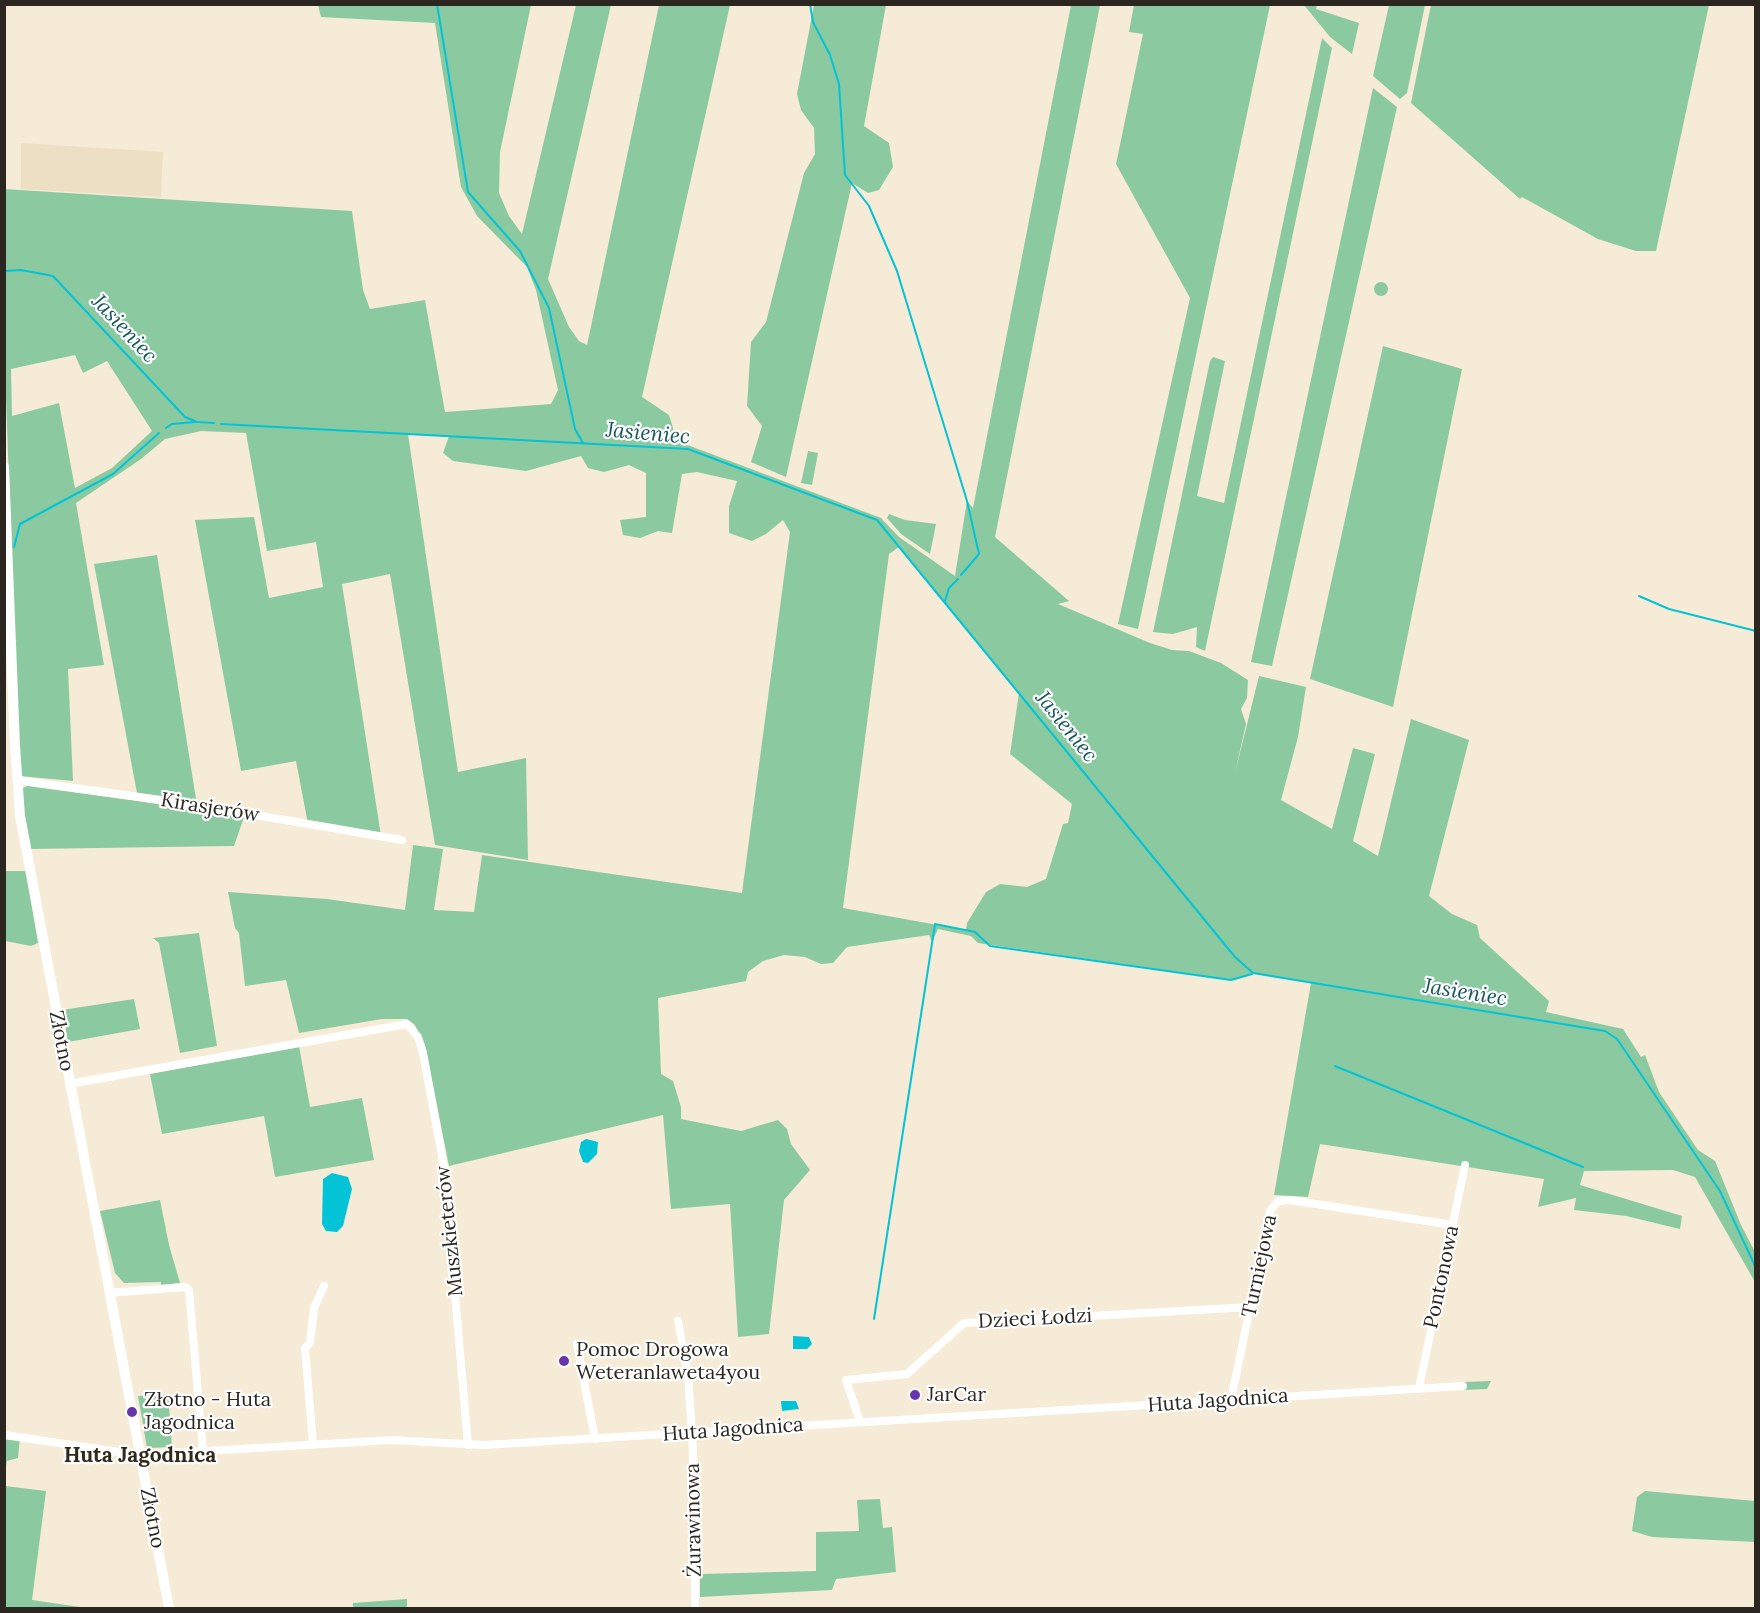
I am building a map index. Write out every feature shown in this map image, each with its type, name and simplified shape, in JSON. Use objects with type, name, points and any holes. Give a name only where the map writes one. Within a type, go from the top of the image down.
[{"type":"street","name":"Złotno","points":[[4,467],[17,780],[28,867],[169,1608]]},
{"type":"street","name":"Kirasjerów","points":[[17,780],[197,805],[402,840]]},
{"type":"street","name":"Muszkieterów","points":[[69,1084],[370,1028],[406,1024],[418,1037],[423,1053],[444,1167],[468,1445]]},
{"type":"street","name":"Pontonowa","points":[[1419,1388],[1465,1165]]},
{"type":"street","name":"Turniejowa","points":[[1231,1400],[1270,1211],[1278,1201],[1290,1200],[1452,1225]]},
{"type":"street","points":[[313,1444],[305,1348],[310,1343],[314,1308],[324,1286]]},
{"type":"street","points":[[109,1293],[184,1287],[189,1290],[203,1452]]},
{"type":"street","name":"Dzieci Łodzi","points":[[860,1422],[846,1380],[907,1374],[964,1323],[1251,1307]]},
{"type":"street","name":"Żurawinowa","points":[[678,1321],[688,1376],[692,1432],[695,1608]]},
{"type":"street","points":[[577,1344],[595,1439]]},
{"type":"street","name":"Huta Jagodnica","points":[[4,1435],[140,1455],[391,1440],[468,1445],[1463,1386]]},
{"type":"shaded area","points":[[21,143],[163,152],[161,197],[21,189]]},
{"type":"green space","points":[[318,5],[531,5],[500,152],[499,193],[509,216],[522,234],[576,5],[611,5],[548,279],[569,327],[579,341],[587,345],[659,5],[730,5],[642,397],[669,415],[677,441],[881,518],[899,537],[955,576],[967,501],[973,508],[1071,5],[1100,5],[995,537],[1069,601],[1058,604],[1150,643],[1172,650],[1189,651],[1221,663],[1248,680],[1247,698],[1241,709],[1246,724],[1235,773],[1259,676],[1306,687],[1298,737],[1281,800],[1332,829],[1353,748],[1375,754],[1353,841],[1378,856],[1411,719],[1469,740],[1429,896],[1452,914],[1477,925],[1480,938],[1549,1001],[1546,1012],[1623,1029],[1641,1057],[1645,1055],[1659,1092],[1698,1150],[1715,1161],[1741,1225],[1755,1252],[1755,1282],[1695,1177],[1673,1170],[1584,1171],[1580,1185],[1682,1216],[1680,1229],[1626,1216],[1574,1210],[1576,1198],[1538,1207],[1544,1179],[1320,1144],[1308,1197],[1274,1195],[1311,983],[1253,973],[1231,980],[978,943],[971,936],[938,929],[932,942],[929,935],[847,947],[833,963],[821,964],[805,957],[784,955],[763,961],[748,972],[746,981],[658,998],[661,1074],[673,1081],[681,1107],[681,1119],[741,1131],[778,1120],[787,1129],[791,1144],[810,1170],[784,1200],[769,1334],[738,1337],[730,1204],[671,1209],[663,1115],[449,1166],[425,1045],[415,1025],[407,1019],[382,1019],[299,1033],[286,980],[245,986],[239,933],[235,928],[228,892],[327,899],[405,910],[413,845],[443,849],[434,910],[474,912],[482,855],[742,893],[790,532],[783,520],[766,534],[752,541],[729,533],[729,506],[737,481],[697,472],[682,474],[672,533],[658,531],[640,538],[623,535],[620,520],[646,517],[646,473],[629,465],[604,472],[588,468],[581,456],[526,471],[453,461],[443,453],[449,436],[408,434],[458,772],[526,758],[528,860],[435,845],[390,574],[342,584],[381,836],[308,824],[296,761],[241,771],[195,520],[254,517],[269,598],[323,587],[316,542],[267,551],[246,433],[201,431],[165,439],[141,459],[76,503],[104,665],[68,669],[73,781],[20,776],[5,373],[4,189],[352,211],[363,290],[370,309],[425,300],[445,412],[551,404],[558,390],[536,290],[527,267],[477,216],[461,187],[435,23],[321,17]],"holes":[[[75,355],[83,373],[107,361],[152,431],[112,468],[75,488],[59,403],[12,416],[11,369]],[[899,547],[1019,693],[1010,754],[1072,804],[1068,823],[1063,824],[1046,879],[1027,887],[1000,884],[986,892],[967,923],[966,930],[843,908],[889,554]]]},
{"type":"green space","points":[[814,5],[886,5],[864,126],[889,143],[893,167],[879,190],[868,193],[852,183],[786,477],[751,462],[762,426],[747,406],[751,342],[766,322],[804,173],[815,154],[814,128],[801,110],[797,94]]},
{"type":"green space","points":[[1134,5],[1270,5],[1138,629],[1118,624],[1190,298],[1116,164],[1143,34],[1129,32]]},
{"type":"green space","points":[[1304,5],[1317,5],[1316,9],[1359,23],[1352,54],[1330,37]]},
{"type":"green space","points":[[1389,5],[1425,5],[1407,93],[1400,99],[1373,76]]},
{"type":"green space","points":[[1431,5],[1709,5],[1656,251],[1636,251],[1598,239],[1522,197],[1520,199],[1411,103]]},
{"type":"green space","points":[[1322,38],[1332,48],[1205,651],[1196,647],[1197,627],[1173,634],[1153,632],[1210,361],[1213,357],[1225,361],[1197,496],[1224,503]]},
{"type":"green space","points":[[1373,88],[1397,107],[1272,666],[1251,662]]},
{"type":"green space","points":[[1381,282],[1386,284],[1388,289],[1386,294],[1381,296],[1376,294],[1374,289],[1376,284]]},
{"type":"green space","points":[[1383,346],[1462,369],[1393,707],[1310,679]]},
{"type":"green space","points":[[808,451],[818,453],[812,485],[801,483]]},
{"type":"green space","points":[[889,514],[905,520],[936,524],[930,554],[901,534],[887,518]]},
{"type":"green space","points":[[157,555],[197,805],[137,793],[94,564]]},
{"type":"green space","points":[[27,786],[244,817],[234,846],[29,849],[21,789]]},
{"type":"green space","points":[[5,871],[26,871],[38,943],[31,946],[5,941]]},
{"type":"green space","points":[[199,933],[217,1046],[180,1053],[159,943],[153,938]]},
{"type":"green space","points":[[134,999],[140,1029],[68,1042],[62,1010]]},
{"type":"green space","points":[[299,1046],[310,1107],[362,1098],[374,1160],[275,1177],[264,1116],[162,1134],[150,1074]]},
{"type":"green space","points":[[160,1200],[180,1283],[161,1285],[161,1282],[124,1283],[115,1273],[100,1211]]},
{"type":"green space","points":[[1491,1381],[1487,1389],[1464,1390],[1464,1382]]},
{"type":"green space","points":[[168,1394],[172,1447],[147,1448],[138,1396]]},
{"type":"green space","points":[[4,1435],[20,1437],[18,1458],[7,1461],[5,1471]]},
{"type":"green space","points":[[5,1486],[46,1491],[32,1600],[87,1608],[5,1608]]},
{"type":"green space","points":[[1645,1491],[1755,1501],[1755,1542],[1652,1537],[1632,1531],[1637,1497]]},
{"type":"green space","points":[[880,1499],[883,1528],[892,1527],[896,1572],[836,1579],[832,1590],[700,1597],[700,1574],[816,1571],[816,1532],[859,1531],[857,1500]]},
{"type":"green space","points":[[407,1599],[407,1608],[353,1608],[353,1603]]},
{"type":"water","points":[[586,1139],[598,1142],[597,1154],[588,1163],[583,1162],[579,1151],[581,1142]]},
{"type":"water","points":[[332,1173],[348,1177],[352,1189],[343,1226],[337,1232],[326,1231],[322,1224],[323,1179]]},
{"type":"water","points":[[793,1336],[809,1337],[812,1344],[807,1349],[793,1349]]},
{"type":"water","points":[[781,1401],[796,1401],[799,1409],[782,1411]]},
{"type":"waterway","points":[[437,4],[468,192],[520,251],[549,308],[575,429],[583,443]]},
{"type":"waterway","points":[[810,4],[813,22],[830,55],[839,84],[845,175],[869,206],[897,271],[967,501],[979,554],[961,575]]},
{"type":"waterway","name":"Jasieniec","points":[[5,271],[21,270],[53,276],[185,417],[197,422],[214,423]]},
{"type":"waterway","points":[[166,428],[172,424],[195,422]]},
{"type":"waterway","name":"Jasieniec","points":[[221,424],[688,449],[877,520],[1235,957],[1253,973],[1605,1031],[1617,1039],[1720,1191],[1756,1268]]},
{"type":"waterway","points":[[14,547],[20,524],[113,474],[159,433]]},
{"type":"waterway","points":[[945,601],[949,588],[958,579]]},
{"type":"waterway","points":[[1639,596],[1669,609],[1756,631]]},
{"type":"waterway","points":[[874,1319],[935,924],[975,932],[990,946],[1231,980],[1252,974]]},
{"type":"waterway","points":[[1335,1066],[1583,1167]]},
{"type":"place","name":"Pomoc Drogowa Weteranlaweta4you","points":[[564,1361]]},
{"type":"place","name":"JarCar","points":[[915,1395]]},
{"type":"place","name":"Złotno - Huta Jagodnica","points":[[132,1412]]},
{"type":"district","name":"Huta Jagodnica","points":[[140,1456]]}]
